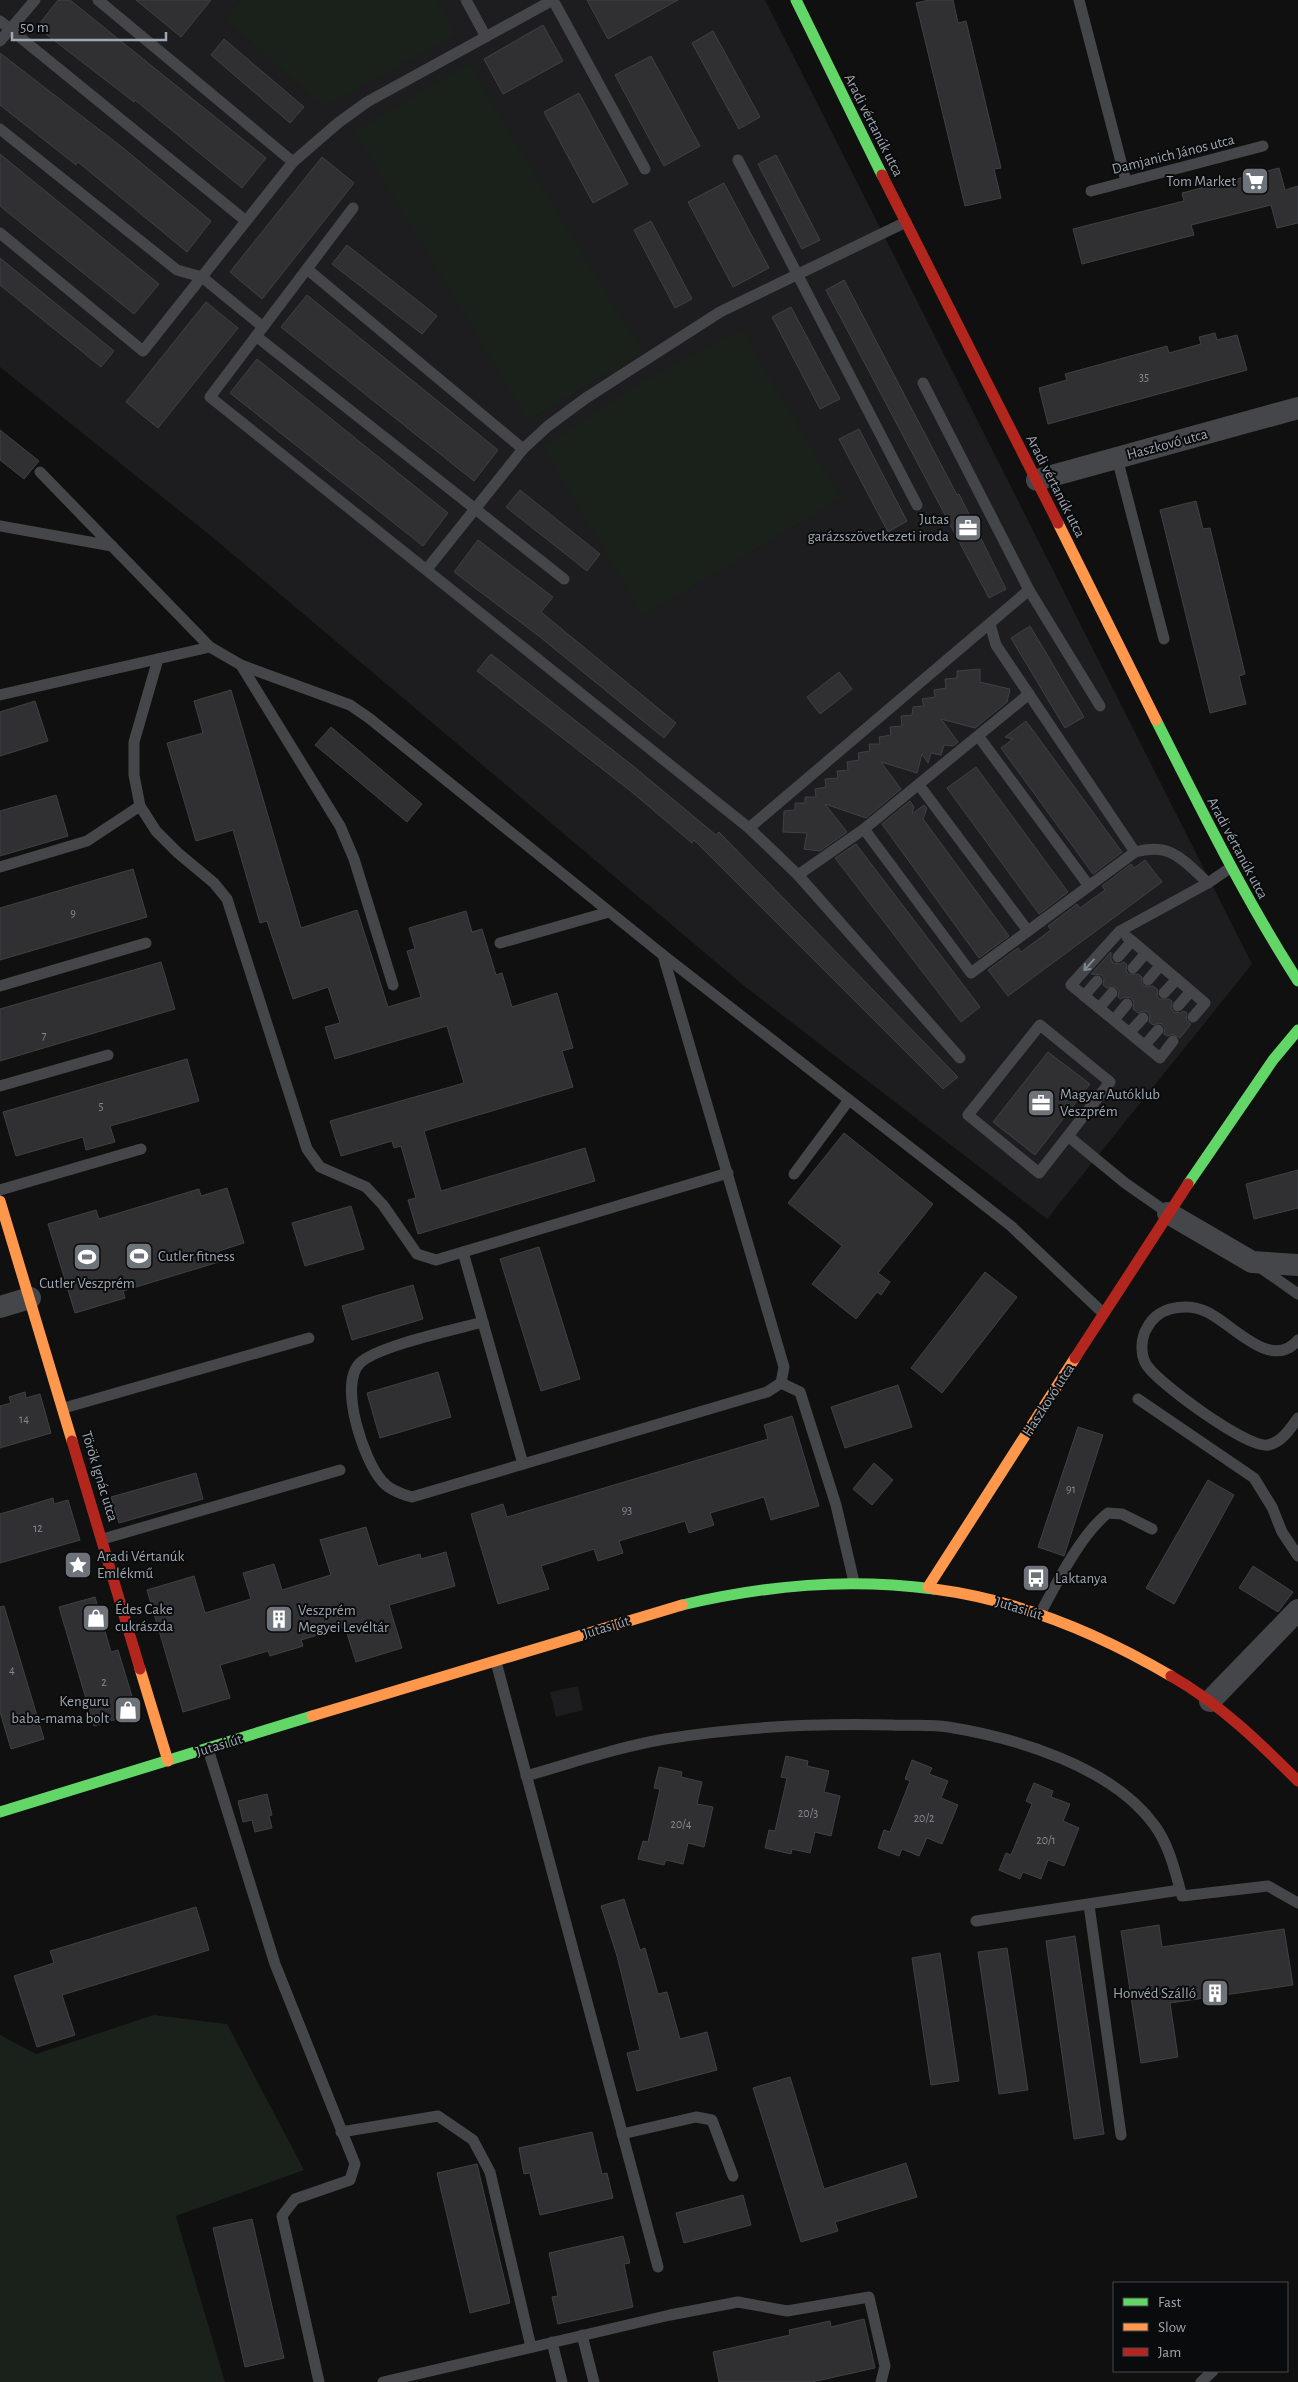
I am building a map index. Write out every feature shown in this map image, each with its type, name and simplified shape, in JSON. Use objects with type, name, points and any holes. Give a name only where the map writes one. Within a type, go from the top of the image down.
[{"type":"street","name":"Aradi vértanúk utca","points":[[796,0],[847,106],[1037,480],[1230,868],[1260,922],[1298,981]]},
{"type":"street","name":"Haszkovó utca","points":[[1037,480],[1298,408]]},
{"type":"street","name":"Haszkovó utca","points":[[928,1587],[1168,1213],[1273,1060],[1298,1030]]},
{"type":"street","name":"Török Ignác utca","points":[[0,1201],[64,1408],[168,1761]]},
{"type":"street","points":[[1168,1213],[1252,1262],[1298,1265]]},
{"type":"street","points":[[0,1307],[30,1298]]},
{"type":"street","name":"Jutasi út","points":[[0,1812],[496,1662],[659,1610],[729,1594],[802,1584],[854,1582],[928,1587],[990,1599],[1040,1614],[1100,1636],[1154,1664],[1210,1700],[1256,1738],[1298,1780]]},
{"type":"street","points":[[1210,1700],[1298,1610]]},
{"type":"lane","points":[[0,41],[36,0]]},
{"type":"lane","points":[[98,0],[293,162]]},
{"type":"lane","points":[[466,0],[486,37]]},
{"type":"lane","points":[[0,233],[143,351],[293,162],[338,123],[367,102],[553,0],[645,169]]},
{"type":"lane","points":[[1079,0],[1126,181]]},
{"type":"lane","points":[[0,21],[246,222]]},
{"type":"lane","points":[[0,129],[177,270],[202,277],[260,331],[564,579]]},
{"type":"lane","name":"Damjanich János utca","points":[[1091,191],[1263,146]]},
{"type":"lane","points":[[738,160],[917,505]]},
{"type":"lane","points":[[353,208],[210,396],[749,828],[798,875],[960,1058]]},
{"type":"lane","points":[[427,569],[523,448],[548,426],[586,398],[712,318],[906,222]]},
{"type":"lane","points":[[307,269],[523,448]]},
{"type":"lane","points":[[923,383],[1029,590],[1100,706]]},
{"type":"lane","points":[[1117,458],[1164,638]]},
{"type":"lane","points":[[40,472],[210,647],[241,665],[350,705],[370,718],[663,956],[1011,1226],[1103,1313]]},
{"type":"lane","points":[[0,526],[112,546]]},
{"type":"lane","points":[[749,828],[1029,590]]},
{"type":"lane","points":[[990,624],[996,645],[1134,852]]},
{"type":"lane","points":[[0,695],[210,647]]},
{"type":"lane","points":[[158,659],[134,742],[134,775],[140,806],[156,831],[178,853],[214,883],[227,899],[307,1149],[320,1167],[366,1187],[384,1205],[417,1254],[436,1260],[728,1173]]},
{"type":"lane","points":[[241,665],[340,826],[354,859],[393,985]]},
{"type":"lane","points":[[798,875],[864,829],[979,737],[1029,694]]},
{"type":"lane","points":[[979,737],[1089,886]]},
{"type":"lane","points":[[919,785],[1028,931]]},
{"type":"lane","points":[[0,867],[86,841],[140,806]]},
{"type":"lane","points":[[864,829],[971,973],[1134,852],[1148,848],[1172,851],[1208,883]]},
{"type":"lane","points":[[1174,1041],[1160,1058],[1071,985],[1120,931],[1208,883],[1230,868]]},
{"type":"lane","points":[[500,943],[609,912]]},
{"type":"lane","points":[[1120,931],[1205,1003],[1193,1017]]},
{"type":"lane","points":[[1118,957],[1132,941]]},
{"type":"lane","points":[[0,986],[146,943]]},
{"type":"lane","points":[[1132,968],[1146,953]]},
{"type":"lane","points":[[483,1322],[375,1353],[359,1364],[352,1379],[352,1408],[368,1460],[382,1482],[399,1494],[412,1497],[767,1392],[781,1383],[784,1368],[663,956]]},
{"type":"lane","points":[[1148,980],[1160,966]]},
{"type":"lane","points":[[1164,993],[1176,979]]},
{"type":"lane","points":[[1084,996],[1097,981]]},
{"type":"lane","points":[[1178,1006],[1191,991]]},
{"type":"lane","points":[[1099,1008],[1112,993]]},
{"type":"lane","points":[[1114,1020],[1127,1004]]},
{"type":"lane","points":[[1130,1032],[1143,1018]]},
{"type":"lane","points":[[1040,1025],[1110,1082],[1068,1136],[1039,1173],[968,1114],[1040,1025]]},
{"type":"lane","points":[[1145,1045],[1158,1030]]},
{"type":"lane","points":[[0,1086],[108,1055]]},
{"type":"lane","points":[[794,1174],[849,1100]]},
{"type":"lane","points":[[1068,1136],[1125,1183],[1168,1213]]},
{"type":"lane","points":[[0,1190],[141,1150]]},
{"type":"lane","points":[[463,1252],[523,1464]]},
{"type":"lane","points":[[1252,1262],[1298,1294]]},
{"type":"lane","points":[[1298,1340],[1285,1351],[1271,1352],[1207,1312],[1187,1306],[1162,1312],[1146,1329],[1142,1344],[1144,1362],[1160,1381],[1236,1435],[1256,1444],[1268,1445],[1286,1436],[1298,1418]]},
{"type":"lane","points":[[64,1408],[309,1338]]},
{"type":"lane","points":[[781,1383],[800,1392],[836,1505],[854,1582]]},
{"type":"lane","points":[[1138,1399],[1254,1478],[1272,1507],[1282,1532],[1298,1556]]},
{"type":"lane","points":[[102,1539],[340,1470]]},
{"type":"lane","points":[[1040,1614],[1056,1583],[1078,1550],[1098,1521],[1108,1513],[1122,1514],[1152,1529]]},
{"type":"lane","points":[[496,1662],[658,2267]]},
{"type":"lane","points":[[526,1776],[654,1742],[723,1731],[862,1724],[947,1727],[1018,1742],[1075,1765],[1121,1790],[1155,1826],[1174,1862],[1182,1896],[1268,1886],[1298,1903]]},
{"type":"lane","points":[[208,1749],[275,1964],[355,2164],[350,2180],[295,2199],[282,2216],[319,2382]]},
{"type":"lane","points":[[976,1921],[1180,1890]]},
{"type":"lane","points":[[1088,1905],[1121,2135]]},
{"type":"lane","points":[[341,2132],[438,2116],[473,2140],[490,2172],[531,2347]]},
{"type":"lane","points":[[622,2134],[696,2117],[712,2120],[733,2176]]},
{"type":"lane","points":[[383,2382],[582,2335],[738,2302],[787,2311],[869,2297],[885,2366],[882,2382]]},
{"type":"lane","points":[[582,2335],[594,2382]]},
{"type":"lane","points":[[552,2342],[562,2382]]},
{"type":"lane","points":[[1202,2382],[1212,2372]]},
{"type":"shaded area","points":[[0,0],[765,0],[1252,964],[1047,1219],[743,985],[211,536],[0,367]]},
{"type":"shaded area","points":[[241,0],[437,0],[456,35],[324,107],[225,19]]},
{"type":"shaded area","points":[[468,63],[642,352],[528,421],[354,132]]},
{"type":"shaded area","points":[[741,329],[841,498],[643,616],[543,448],[642,382]]},
{"type":"shaded area","points":[[578,1686],[583,1710],[556,1717],[550,1692]]},
{"type":"shaded area","points":[[154,2015],[227,2024],[304,2170],[176,2216],[225,2382],[0,2382],[0,2035],[36,2054]]},
{"type":"building","points":[[58,0],[70,0],[266,158],[242,188],[135,100],[134,102],[37,27]]},
{"type":"building","points":[[136,0],[211,0],[181,37]]},
{"type":"building","points":[[587,0],[678,0],[608,39]]},
{"type":"building","points":[[929,0],[953,0],[958,23],[966,21],[1001,168],[994,169],[1001,198],[965,206],[916,3]]},
{"type":"building","points":[[543,25],[563,61],[503,94],[484,59]]},
{"type":"building","points":[[713,31],[760,117],[739,129],[692,43]]},
{"type":"building","points":[[224,39],[304,107],[290,123],[211,55]]},
{"type":"building","points":[[0,53],[123,148],[211,221],[187,252],[78,162],[76,165],[0,105]]},
{"type":"building","points":[[651,56],[700,146],[664,166],[615,75]]},
{"type":"building","points":[[579,93],[628,184],[593,203],[544,112]]},
{"type":"building","points":[[0,154],[159,284],[134,314],[0,206]]},
{"type":"building","points":[[776,155],[820,240],[802,249],[758,164]]},
{"type":"building","points":[[322,157],[354,183],[262,299],[230,272]]},
{"type":"building","points":[[1279,168],[1285,190],[1298,186],[1298,223],[1277,228],[1271,205],[1191,225],[1194,235],[1082,264],[1073,229],[1184,201],[1182,193]]},
{"type":"building","points":[[724,183],[769,268],[733,287],[688,202]]},
{"type":"building","points":[[651,221],[692,299],[675,308],[634,230]]},
{"type":"building","points":[[347,245],[437,316],[422,334],[332,264]]},
{"type":"building","points":[[0,258],[114,351],[101,367],[0,285]]},
{"type":"building","points":[[844,280],[957,495],[959,494],[1006,589],[989,598],[826,290]]},
{"type":"building","points":[[307,295],[498,450],[474,481],[281,327]]},
{"type":"building","points":[[206,302],[238,328],[158,428],[126,402]]},
{"type":"building","points":[[791,307],[840,399],[820,409],[772,317]]},
{"type":"building","points":[[1215,333],[1217,340],[1237,335],[1247,370],[1048,424],[1039,388],[1067,380],[1065,374],[1167,346],[1169,353],[1201,344],[1199,337]]},
{"type":"building","points":[[257,359],[448,513],[423,546],[230,393]]},
{"type":"building","points":[[859,429],[907,521],[888,532],[839,439]]},
{"type":"building","points":[[0,430],[39,461],[24,479],[0,460]]},
{"type":"building","points":[[520,490],[600,554],[587,571],[506,507]]},
{"type":"building","points":[[1196,501],[1203,529],[1210,528],[1245,674],[1239,676],[1246,704],[1210,713],[1160,510]]},
{"type":"building","points":[[478,540],[553,597],[541,612],[676,723],[664,738],[540,637],[454,572]]},
{"type":"building","points":[[1030,626],[1084,717],[1065,728],[1011,638]]},
{"type":"building","points":[[491,654],[633,766],[716,835],[719,832],[958,1077],[943,1089],[694,840],[692,843],[633,793],[477,671]]},
{"type":"building","points":[[980,669],[980,682],[1010,689],[1007,702],[975,728],[941,719],[958,742],[953,746],[944,745],[941,755],[931,753],[928,763],[922,754],[917,773],[881,762],[901,789],[866,818],[825,804],[847,832],[820,851],[804,849],[807,833],[783,832],[784,811],[795,810],[795,803],[805,803],[805,797],[816,797],[815,789],[826,787],[825,779],[838,778],[837,771],[848,770],[847,762],[859,760],[858,753],[870,751],[869,744],[880,744],[879,737],[891,735],[890,727],[902,726],[901,716],[912,715],[913,707],[924,706],[922,699],[935,697],[934,690],[946,688],[945,679],[957,678],[957,671]]},
{"type":"building","points":[[839,672],[852,689],[820,714],[807,697]]},
{"type":"building","points":[[231,690],[301,928],[357,910],[388,1007],[421,997],[407,951],[415,949],[409,928],[466,911],[472,932],[482,929],[496,975],[502,973],[512,1007],[557,993],[573,1048],[562,1051],[573,1087],[424,1131],[441,1191],[585,1148],[595,1181],[418,1234],[408,1200],[416,1198],[401,1146],[394,1148],[392,1141],[341,1156],[330,1121],[464,1083],[447,1026],[335,1059],[325,1027],[340,1023],[328,987],[293,999],[267,921],[260,923],[233,830],[196,841],[167,743],[203,733],[194,701]]},
{"type":"building","points":[[35,701],[48,741],[0,756],[0,712]]},
{"type":"building","points":[[1026,721],[1122,852],[1093,874],[1001,748],[1013,739],[1005,737]]},
{"type":"building","points":[[331,727],[422,804],[407,822],[315,745]]},
{"type":"building","points":[[976,767],[1068,892],[1039,914],[947,788]]},
{"type":"building","points":[[56,795],[68,836],[0,856],[0,811]]},
{"type":"building","points":[[910,801],[914,807],[912,814],[924,805],[927,808],[923,819],[1009,936],[979,958],[882,824]]},
{"type":"building","points":[[856,844],[980,1007],[961,1022],[835,858]]},
{"type":"building","points":[[1145,860],[1162,882],[1008,996],[988,970],[1018,948],[1021,952],[1051,930],[1048,926],[1077,904],[1080,908],[1105,890],[1102,886],[1131,864],[1134,868]]},
{"type":"building","points":[[133,869],[147,917],[0,960],[0,908]]},
{"type":"building","points":[[1111,952],[1113,963],[1120,964],[1124,962],[1127,965],[1126,970],[1128,974],[1138,974],[1142,977],[1141,982],[1144,986],[1153,986],[1158,990],[1157,995],[1159,999],[1169,999],[1172,1001],[1171,1008],[1174,1012],[1180,1013],[1184,1011],[1187,1013],[1186,1020],[1191,1024],[1180,1038],[1173,1034],[1167,1036],[1164,1034],[1165,1028],[1162,1024],[1153,1025],[1149,1022],[1150,1016],[1148,1012],[1138,1013],[1133,1009],[1134,1002],[1131,998],[1125,997],[1121,999],[1118,997],[1119,991],[1116,987],[1107,988],[1103,985],[1104,979],[1102,975],[1091,974]]},
{"type":"building","points":[[161,962],[175,1009],[0,1061],[0,1009]]},
{"type":"building","name":"Magyar Autóklub Veszprém","points":[[1048,1052],[1090,1084],[1035,1155],[993,1122]]},
{"type":"building","points":[[187,1059],[199,1101],[110,1126],[115,1142],[86,1150],[83,1137],[16,1156],[3,1112]]},
{"type":"building","points":[[844,1133],[933,1204],[878,1273],[890,1282],[881,1295],[877,1292],[856,1319],[812,1284],[842,1246],[788,1203]]},
{"type":"building","points":[[1298,1170],[1298,1208],[1254,1219],[1246,1184]]},
{"type":"building","name":"Cutler fitness","points":[[227,1188],[244,1243],[219,1251],[222,1261],[123,1291],[125,1298],[75,1313],[48,1224],[96,1210],[99,1219],[199,1189],[201,1196]]},
{"type":"building","points":[[351,1206],[364,1249],[305,1266],[292,1223]]},
{"type":"building","points":[[539,1247],[580,1379],[541,1391],[500,1259]]},
{"type":"building","points":[[985,1272],[1017,1297],[942,1393],[911,1368]]},
{"type":"building","points":[[413,1285],[423,1319],[352,1340],[342,1306]]},
{"type":"building","points":[[438,1372],[451,1417],[380,1438],[367,1393]]},
{"type":"building","points":[[898,1385],[912,1427],[845,1448],[831,1407]]},
{"type":"building","points":[[25,1392],[26,1398],[40,1394],[51,1433],[0,1448],[0,1406],[11,1403],[9,1397]]},
{"type":"building","points":[[792,1416],[819,1506],[771,1520],[764,1497],[710,1513],[714,1525],[689,1533],[685,1521],[619,1541],[623,1553],[598,1561],[594,1549],[541,1566],[549,1589],[498,1604],[471,1514],[503,1504],[507,1517],[768,1439],[764,1425]]},
{"type":"building","points":[[1078,1427],[1103,1435],[1064,1556],[1038,1547]]},
{"type":"building","points":[[874,1463],[893,1480],[872,1505],[853,1489]]},
{"type":"building","points":[[196,1473],[203,1499],[119,1523],[111,1497]]},
{"type":"building","points":[[1208,1480],[1234,1495],[1174,1604],[1146,1588]]},
{"type":"building","points":[[53,1498],[54,1504],[68,1500],[80,1540],[0,1563],[0,1514]]},
{"type":"building","name":"Veszprém Megyei Levéltár","points":[[366,1527],[378,1566],[420,1554],[421,1559],[446,1552],[455,1586],[389,1605],[402,1648],[356,1662],[345,1627],[301,1640],[303,1646],[270,1656],[268,1651],[220,1665],[230,1698],[183,1712],[147,1590],[194,1576],[205,1613],[251,1599],[243,1573],[274,1564],[282,1590],[331,1575],[320,1540]]},
{"type":"building","points":[[1253,1566],[1293,1592],[1278,1612],[1239,1588]]},
{"type":"building","points":[[95,1597],[111,1652],[118,1650],[137,1713],[94,1726],[59,1607]]},
{"type":"building","points":[[4,1606],[44,1739],[11,1749],[0,1712],[0,1607]]},
{"type":"building","points":[[786,1756],[808,1761],[807,1766],[829,1771],[824,1792],[840,1796],[831,1836],[815,1832],[810,1853],[792,1849],[791,1854],[765,1848],[769,1830],[775,1831],[787,1778],[781,1777]]},
{"type":"building","points":[[912,1760],[932,1768],[929,1774],[948,1781],[941,1798],[958,1805],[942,1844],[927,1838],[919,1856],[902,1849],[899,1856],[878,1848],[884,1830],[890,1832],[910,1781],[905,1779]]},
{"type":"building","points":[[659,1767],[682,1772],[681,1777],[702,1782],[697,1804],[713,1807],[704,1847],[688,1843],[683,1864],[666,1860],[664,1865],[638,1859],[643,1841],[648,1842],[660,1789],[654,1788]]},
{"type":"building","points":[[1034,1783],[1053,1791],[1051,1797],[1070,1804],[1063,1821],[1079,1828],[1064,1866],[1048,1860],[1041,1879],[1023,1872],[1020,1879],[999,1870],[1006,1853],[1011,1855],[1032,1804],[1026,1801]]},
{"type":"building","points":[[267,1794],[272,1815],[269,1816],[272,1828],[255,1832],[252,1820],[243,1822],[238,1801]]},
{"type":"building","points":[[624,1899],[640,1950],[645,1948],[658,1994],[667,1992],[680,2039],[707,2032],[717,2070],[637,2091],[627,2053],[640,2050],[617,1956],[601,1906]]},
{"type":"building","points":[[196,1907],[209,1950],[62,1995],[75,2035],[37,2047],[14,1976],[54,1963],[50,1951]]},
{"type":"building","name":"Honvéd Szálló","points":[[1159,1925],[1162,1947],[1284,1929],[1293,1985],[1170,2003],[1178,2057],[1141,2063],[1121,1931]]},
{"type":"building","points":[[1075,1936],[1104,2134],[1074,2139],[1046,1941]]},
{"type":"building","points":[[1007,1948],[1028,2090],[999,2094],[978,1952]]},
{"type":"building","points":[[940,1953],[959,2081],[931,2085],[912,1958]]},
{"type":"building","points":[[790,2077],[824,2189],[906,2163],[917,2197],[835,2222],[838,2231],[801,2242],[753,2088]]},
{"type":"building","points":[[592,2132],[602,2174],[607,2173],[613,2198],[540,2215],[530,2173],[524,2174],[519,2148]]},
{"type":"building","points":[[477,2164],[510,2303],[470,2313],[437,2173]]},
{"type":"building","points":[[743,2195],[751,2225],[684,2243],[676,2213]]},
{"type":"building","points":[[252,2219],[284,2358],[245,2367],[213,2228]]},
{"type":"building","points":[[623,2236],[630,2263],[624,2264],[633,2307],[558,2324],[552,2297],[558,2296],[549,2253]]},
{"type":"building","points":[[864,2319],[875,2368],[812,2382],[719,2382],[713,2352],[790,2335],[789,2330],[830,2321],[831,2327]]},
{"type":"traffic: fast","points":[[796,0],[882,175]]},
{"type":"traffic: fast","points":[[1156,720],[1241,885],[1298,981]]},
{"type":"traffic: fast","points":[[1188,1184],[1273,1060],[1298,1030]]},
{"type":"traffic: fast","points":[[682,1605],[776,1588],[807,1585],[870,1584],[934,1589]]},
{"type":"traffic: fast","points":[[0,1812],[312,1716]]},
{"type":"traffic: slow","points":[[1058,523],[1156,720]]},
{"type":"traffic: slow","points":[[0,1201],[72,1441]]},
{"type":"traffic: slow","points":[[928,1587],[1075,1358]]},
{"type":"traffic: slow","points":[[934,1589],[997,1601],[1057,1620],[1115,1646],[1171,1676]]},
{"type":"traffic: slow","points":[[312,1716],[682,1605]]},
{"type":"traffic: slow","points":[[140,1669],[168,1761]]},
{"type":"traffic: jam","points":[[882,175],[1058,523]]},
{"type":"traffic: jam","points":[[1075,1358],[1188,1184]]},
{"type":"traffic: jam","points":[[72,1441],[140,1669]]},
{"type":"traffic: jam","points":[[1171,1676],[1222,1711],[1254,1738],[1298,1781]]},
{"type":"place","name":"Tom Market","points":[[1255,181]]},
{"type":"place","name":"Jutas garázsszövetkezeti iroda","points":[[968,528]]},
{"type":"place","name":"Magyar Autóklub Veszprém","points":[[1041,1103]]},
{"type":"place","name":"Cutler fitness","points":[[139,1256]]},
{"type":"place","name":"Cutler Veszprém","points":[[87,1257]]},
{"type":"place","name":"Aradi Vértanúk Emlékmű","points":[[78,1565]]},
{"type":"place","name":"Laktanya","points":[[1036,1578]]},
{"type":"place","name":"Édes Cake cukrászda","points":[[96,1618]]},
{"type":"place","name":"Veszprém Megyei Levéltár","points":[[279,1619]]},
{"type":"place","name":"Kenguru baba-mama bolt","points":[[128,1710]]},
{"type":"place","name":"Honvéd Szálló","points":[[1215,1993]]}]
